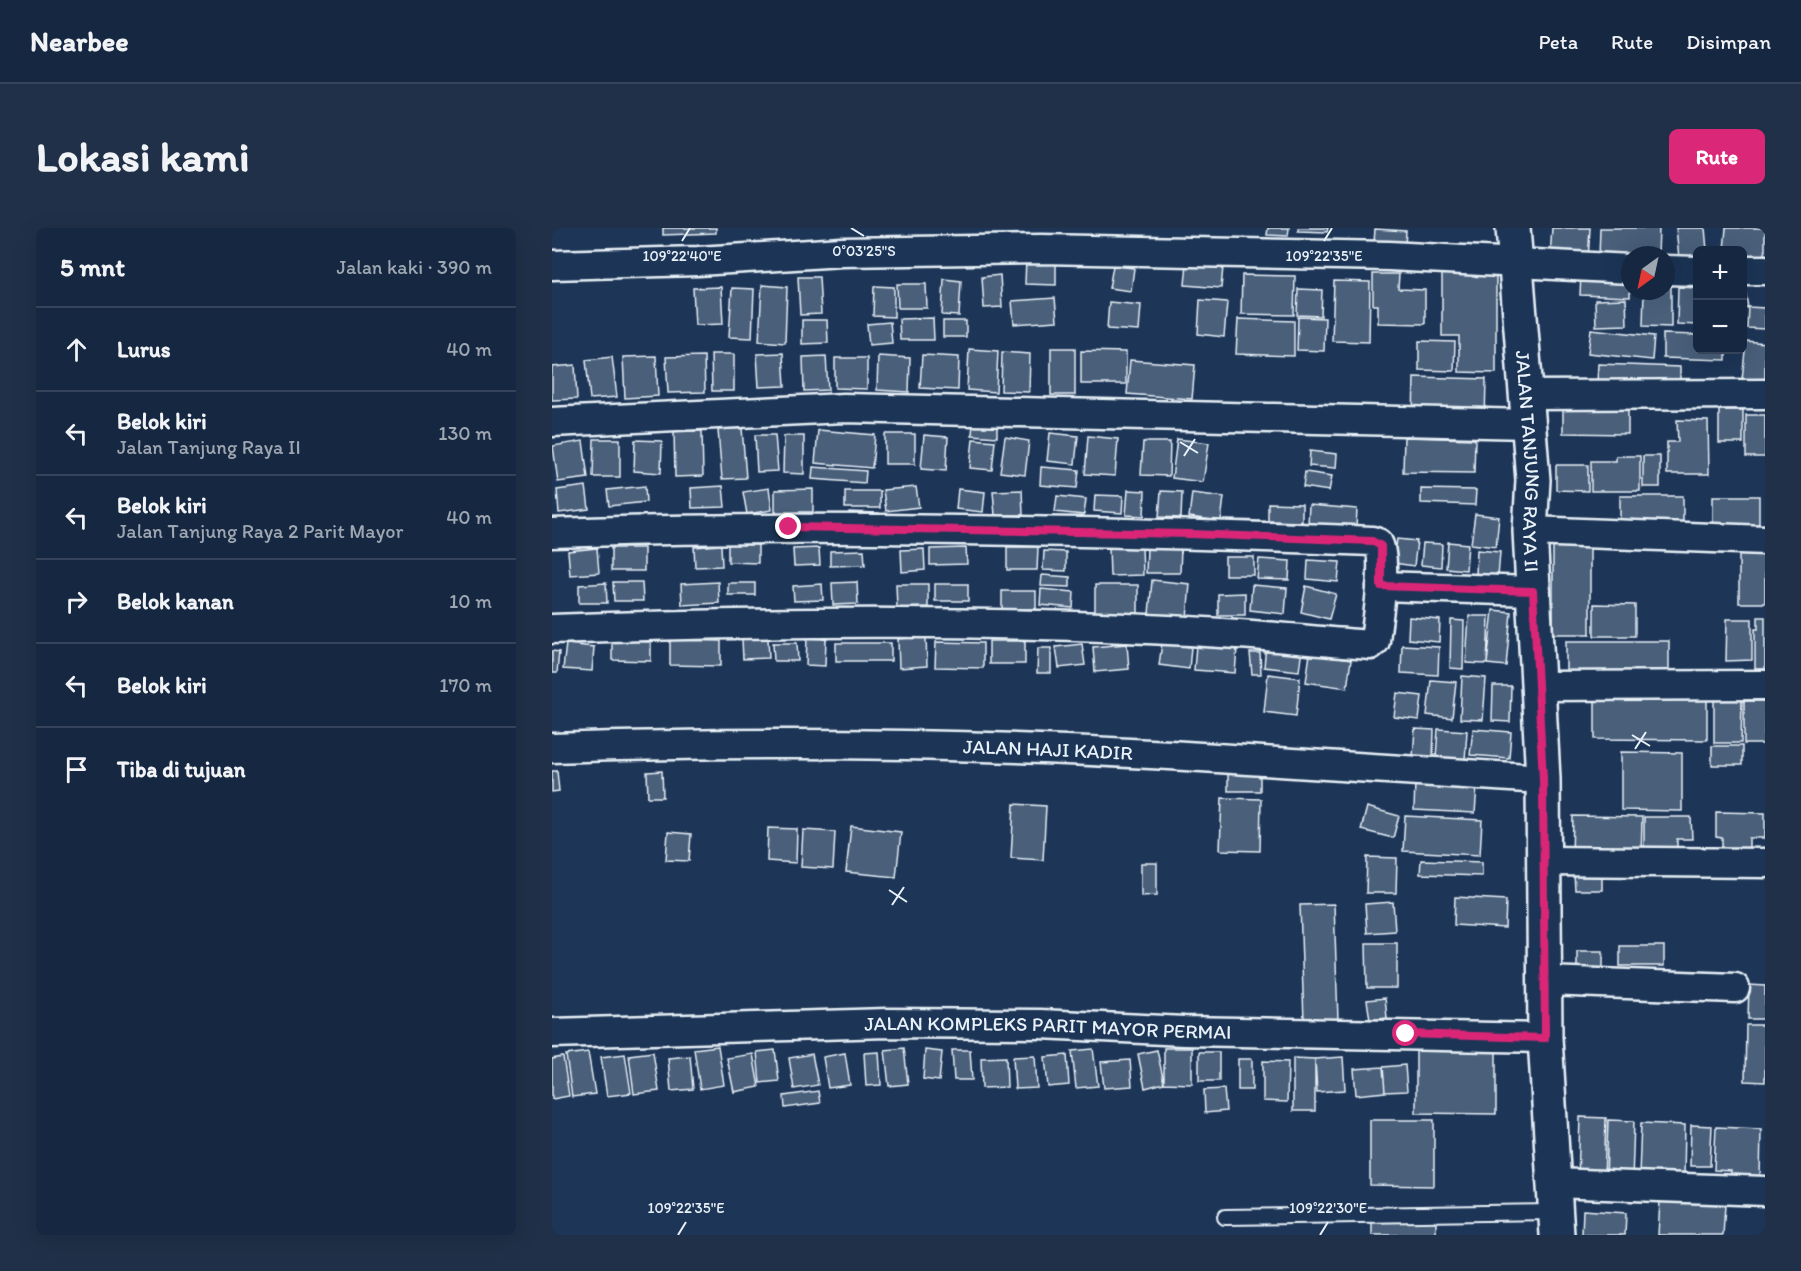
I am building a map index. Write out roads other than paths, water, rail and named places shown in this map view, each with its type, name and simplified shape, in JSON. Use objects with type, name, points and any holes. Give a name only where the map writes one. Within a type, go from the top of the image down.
[{"type":"street","name":"JALAN TANJUNG RAYA II","points":[[1513,228],[1533,480],[1530,531],[1543,779],[1545,1038],[1556,1210]]},
{"type":"street","points":[[552,265],[959,249],[1389,255],[1621,269]]},
{"type":"street","points":[[1675,270],[1693,271]]},
{"type":"street","points":[[1747,270],[1765,270]]},
{"type":"street","points":[[552,422],[844,408],[1527,410],[1765,394]]},
{"type":"street","points":[[552,534],[667,528],[789,527],[1192,534],[1372,541],[1381,546],[1381,586],[1375,641],[1370,645],[1239,634],[951,624],[710,624],[552,629]]},
{"type":"street","points":[[1530,531],[1765,540]]},
{"type":"street","points":[[1381,586],[1533,591]]},
{"type":"street","points":[[1539,686],[1765,685]]},
{"type":"street","name":"JALAN HAJI KADIR","points":[[552,748],[778,743],[959,746],[1168,754],[1543,779]]},
{"type":"street","points":[[1544,861],[1765,863]]},
{"type":"street","points":[[1546,981],[1735,988]]},
{"type":"street","name":"JALAN KOMPLEKS PARIT MAYOR PERMAI","points":[[552,1033],[887,1023],[1040,1024],[1184,1031],[1545,1038]]},
{"type":"street","points":[[1556,1210],[1765,1191]]},
{"type":"lane","points":[[1226,1217],[1556,1210]]}]
